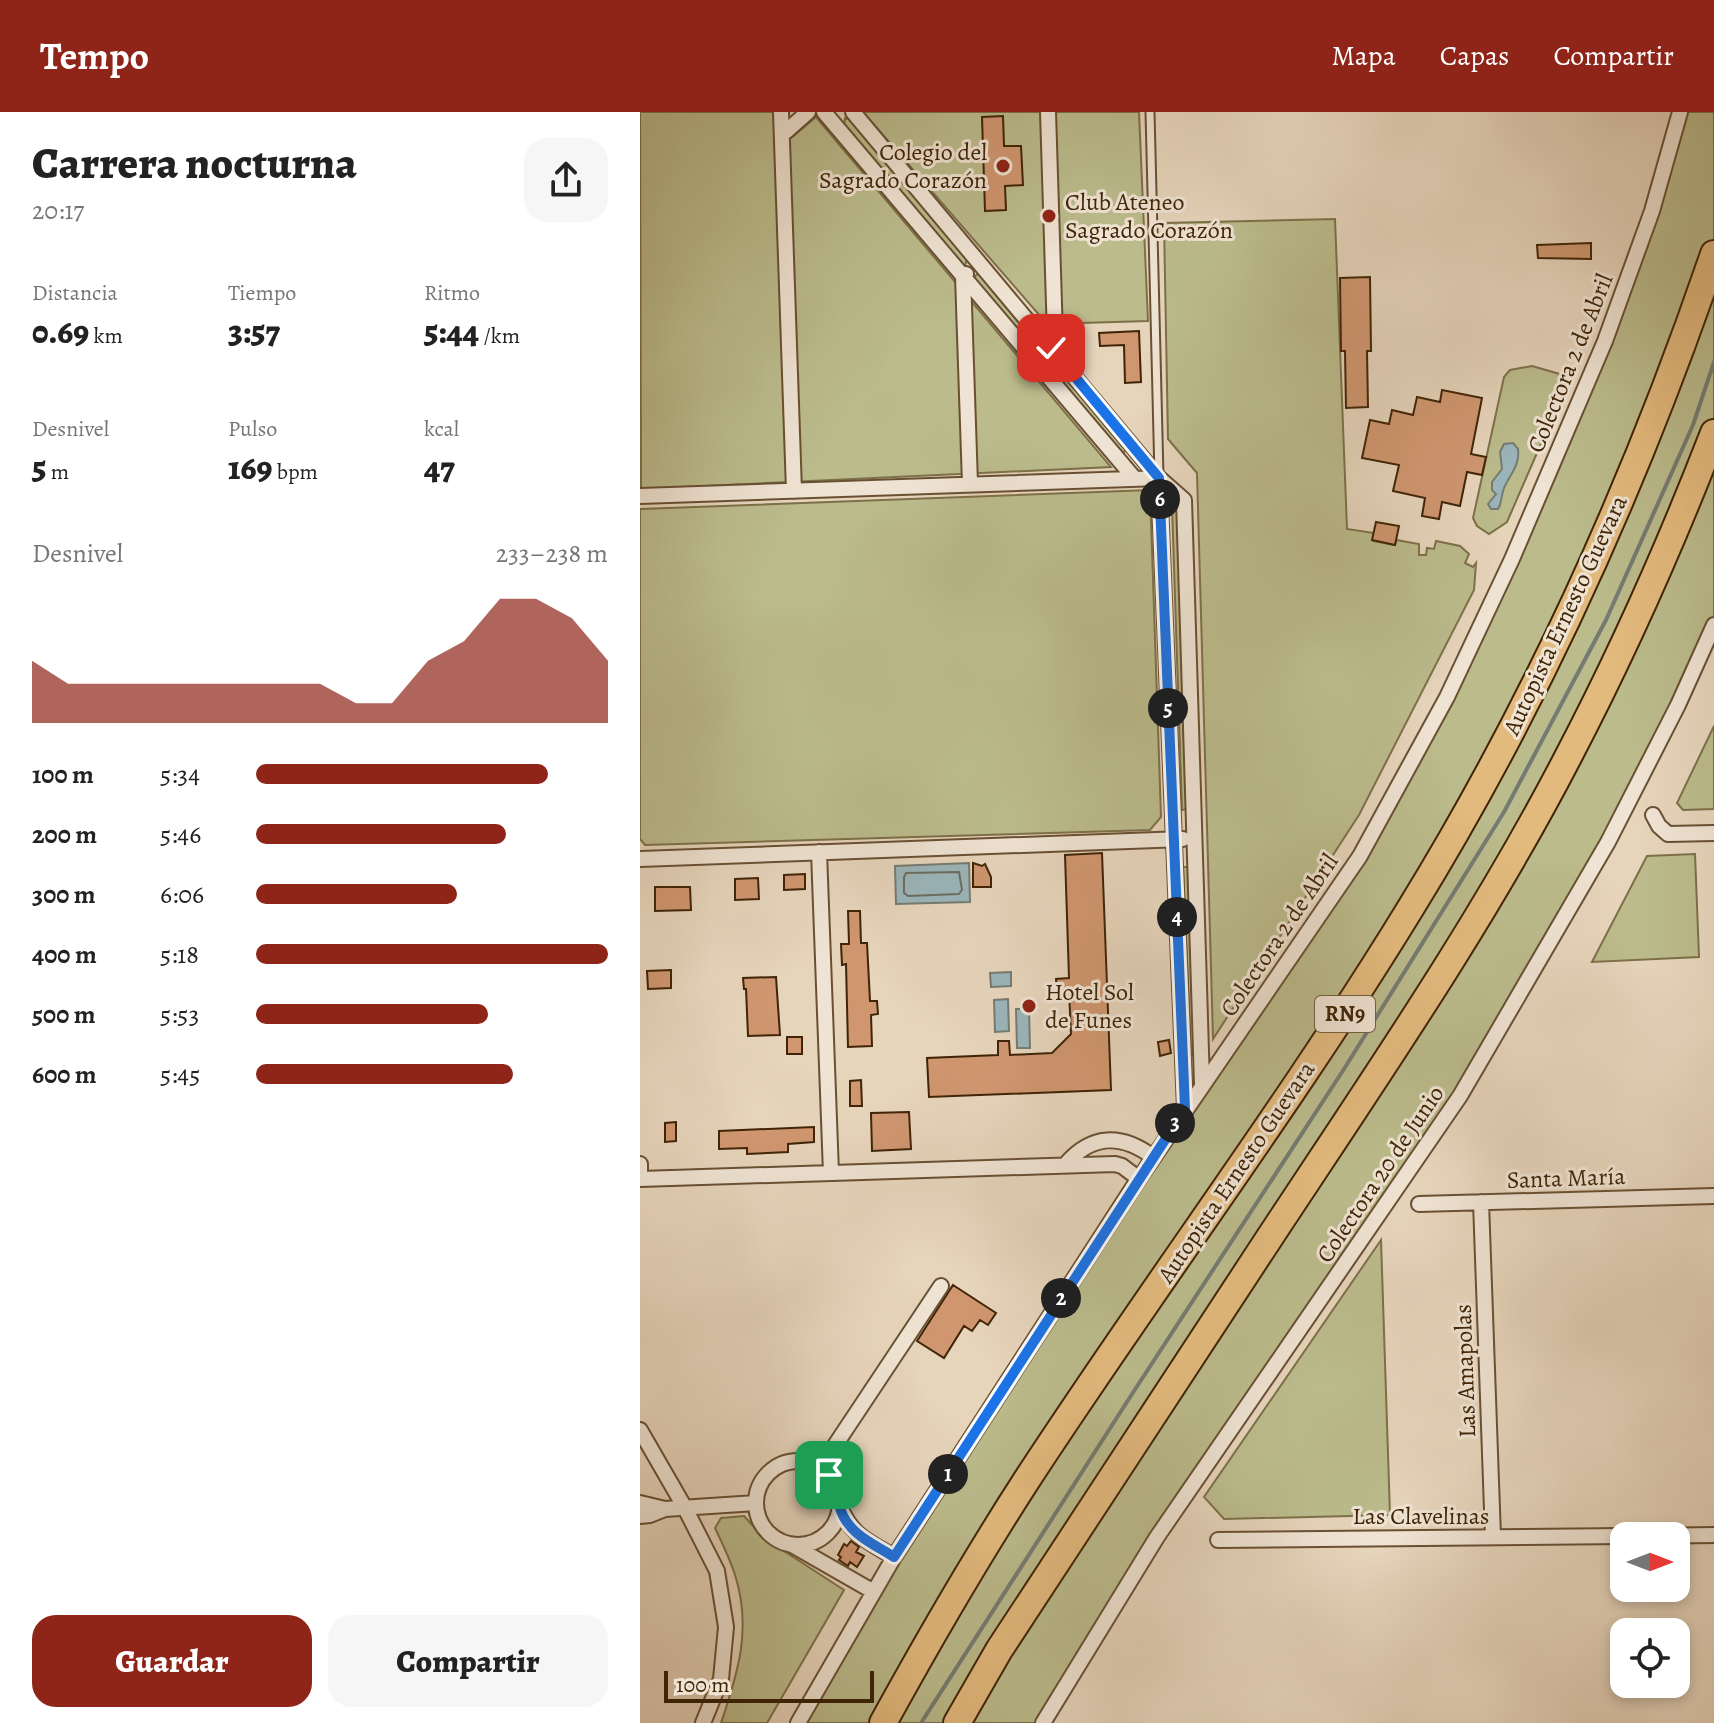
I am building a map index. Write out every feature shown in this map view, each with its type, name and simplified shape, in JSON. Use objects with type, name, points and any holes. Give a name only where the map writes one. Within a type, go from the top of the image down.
[{"type":"highway","name":"Autopista Ernesto Guevara","points":[[883,1723],[1025,1482],[1351,1004],[1478,796],[1551,655],[1616,511],[1683,345],[1714,254]]},
{"type":"highway","name":"RN9","points":[[957,1723],[999,1650],[1411,1023],[1486,903],[1567,759],[1641,610],[1714,433]]},
{"type":"street","points":[[781,112],[794,491]]},
{"type":"street","points":[[782,135],[808,112]]},
{"type":"street","points":[[853,112],[1159,478],[1184,500],[1202,1085]]},
{"type":"street","points":[[1035,361],[1051,348],[1055,336],[1048,112]]},
{"type":"street","name":"Colectora 2 de Abril","points":[[798,1723],[894,1557],[1138,1178],[1360,856],[1447,697],[1512,559],[1605,341],[1652,211],[1680,112]]},
{"type":"street","points":[[832,115],[1135,479]]},
{"type":"street","points":[[963,276],[980,264]]},
{"type":"street","points":[[963,276],[970,484]]},
{"type":"street","points":[[640,496],[1159,478]]},
{"type":"street","points":[[1159,478],[1185,1109]]},
{"type":"street","name":"Colectora 20 de Junio","points":[[1043,1723],[1157,1537],[1460,1096],[1608,842],[1678,705],[1714,625]]},
{"type":"street","points":[[1653,815],[1668,834],[1714,833]]},
{"type":"street","points":[[640,859],[1195,839]]},
{"type":"street","points":[[819,852],[831,1173]]},
{"type":"street","points":[[1065,1165],[1077,1151],[1093,1142],[1130,1142],[1153,1157]]},
{"type":"street","points":[[640,1164],[640,1179],[1065,1165],[1119,1165],[1138,1178]]},
{"type":"street","name":"Santa María","points":[[1419,1204],[1714,1196]]},
{"type":"street","name":"Las Amapolas","points":[[1481,1202],[1493,1537]]},
{"type":"street","points":[[820,1468],[941,1286]]},
{"type":"street","points":[[640,1430],[717,1571],[726,1627],[721,1679],[703,1723]]},
{"type":"street","points":[[874,1592],[766,1531],[758,1518],[757,1490],[772,1470],[796,1461],[820,1468],[835,1484],[847,1525],[894,1557]]},
{"type":"street","points":[[640,1503],[665,1509],[756,1503]]},
{"type":"street","points":[[792,1545],[805,1545],[829,1532],[840,1507]]},
{"type":"street","points":[[640,1516],[665,1509]]},
{"type":"street","points":[[1690,1535],[1714,1535]]},
{"type":"street","name":"Las Clavelinas","points":[[1218,1540],[1610,1536]]},
{"type":"lane","points":[[1150,112],[1159,478]]},
{"type":"green space","points":[[640,112],[773,112],[775,142],[791,138],[816,117],[1111,467],[641,489]]},
{"type":"green space","name":"Club Ateneo Sagrado Corazón","points":[[863,112],[1139,112],[1148,321],[1047,324]]},
{"type":"green space","points":[[1680,112],[1714,112],[1714,625],[1678,705],[1460,1096],[1157,1537],[1043,1723],[798,1723],[894,1557],[1360,856],[1447,697],[1605,341]]},
{"type":"green space","points":[[845,118],[967,259],[965,266],[961,266],[844,125]]},
{"type":"green space","points":[[1335,219],[1347,529],[1374,533],[1373,541],[1395,545],[1396,540],[1419,544],[1419,555],[1426,555],[1427,548],[1434,549],[1436,541],[1460,546],[1469,554],[1465,563],[1473,567],[1476,563],[1474,590],[1359,815],[1213,1039],[1197,473],[1168,439],[1164,223]]},
{"type":"green space","points":[[977,274],[982,275],[1038,343],[1032,348],[976,283],[974,278]]},
{"type":"green space","points":[[1047,360],[1053,361],[1127,449],[1121,455],[1045,365]]},
{"type":"green space","points":[[1532,366],[1570,377],[1507,522],[1489,534],[1477,526],[1473,518],[1504,377],[1510,370]]},
{"type":"green space","points":[[1150,490],[1161,817],[1150,830],[645,845],[640,839],[640,509]]},
{"type":"green space","points":[[1172,506],[1177,506],[1187,809],[1182,810]]},
{"type":"green space","points":[[1714,726],[1714,809],[1683,810],[1677,803]]},
{"type":"green space","points":[[1695,854],[1699,957],[1592,962],[1647,856]]},
{"type":"green space","points":[[1183,867],[1189,867],[1196,1055],[1191,1055]]},
{"type":"green space","points":[[1381,1240],[1390,1515],[1224,1519],[1204,1497]]},
{"type":"green space","points":[[744,1516],[764,1538],[844,1590],[767,1723],[721,1723],[733,1686],[743,1632],[735,1575],[715,1528],[721,1518]]},
{"type":"water","points":[[1513,443],[1518,449],[1516,465],[1498,509],[1491,509],[1488,504],[1496,494],[1492,490],[1492,482],[1502,469],[1500,452],[1504,444]]},
{"type":"water","points":[[969,863],[970,902],[896,904],[895,866]]},
{"type":"water","points":[[1011,972],[1011,986],[991,987],[990,973]]},
{"type":"water","points":[[1008,999],[1009,1031],[995,1032],[994,1000]]},
{"type":"water","points":[[1016,1009],[1029,1009],[1030,1048],[1017,1048]]},
{"type":"building","name":"Colegio del Sagrado Corazón","points":[[1003,116],[1004,146],[1021,146],[1023,185],[1005,186],[1006,210],[985,211],[982,117]]},
{"type":"building","points":[[1591,243],[1591,259],[1538,258],[1537,245]]},
{"type":"building","points":[[1370,277],[1368,407],[1346,408],[1340,278]]},
{"type":"building","points":[[1139,331],[1141,382],[1125,383],[1124,345],[1100,346],[1099,333]]},
{"type":"building","points":[[1442,390],[1482,398],[1471,454],[1486,457],[1482,475],[1467,472],[1460,506],[1442,502],[1439,519],[1422,516],[1425,498],[1393,491],[1399,465],[1362,458],[1370,420],[1389,424],[1392,410],[1413,415],[1417,397],[1440,402]]},
{"type":"building","points":[[1376,522],[1399,526],[1395,545],[1372,540]]},
{"type":"building","points":[[1102,853],[1111,1090],[929,1097],[927,1058],[998,1055],[998,1041],[1009,1041],[1010,1055],[1052,1053],[1071,1034],[1069,991],[1057,992],[1056,979],[1069,978],[1065,855]]},
{"type":"building","points":[[973,863],[985,864],[991,877],[991,887],[973,887]]},
{"type":"building","points":[[805,874],[805,889],[784,890],[784,875]]},
{"type":"building","points":[[758,878],[759,899],[735,900],[735,879]]},
{"type":"building","points":[[655,887],[690,887],[691,910],[655,911]]},
{"type":"building","points":[[848,911],[860,911],[861,943],[867,943],[870,1001],[877,1001],[878,1014],[871,1015],[872,1046],[848,1047],[846,964],[842,965],[841,944],[849,944]]},
{"type":"building","points":[[671,970],[671,988],[648,989],[647,971]]},
{"type":"building","points":[[776,977],[780,1035],[748,1036],[743,978]]},
{"type":"building","points":[[787,1037],[802,1037],[802,1054],[787,1054]]},
{"type":"building","points":[[1169,1040],[1171,1053],[1160,1056],[1158,1042]]},
{"type":"building","points":[[861,1080],[862,1106],[850,1106],[850,1081]]},
{"type":"building","points":[[909,1112],[911,1149],[872,1151],[871,1113]]},
{"type":"building","points":[[676,1122],[676,1141],[665,1142],[665,1123]]},
{"type":"building","points":[[814,1127],[814,1142],[788,1144],[788,1152],[747,1154],[747,1148],[719,1149],[719,1131]]},
{"type":"building","points":[[953,1285],[996,1313],[988,1325],[980,1320],[972,1331],[964,1326],[944,1358],[917,1341]]},
{"type":"building","points":[[851,1541],[859,1547],[856,1552],[864,1556],[857,1567],[839,1560],[841,1557],[838,1555],[844,1544],[847,1546]]},
{"type":"waterway","points":[[921,1723],[1344,1069],[1504,812],[1606,620],[1693,425],[1714,362]]},
{"type":"place","name":"Colegio del Sagrado Corazón","points":[[1003,166]]},
{"type":"place","name":"Club Ateneo Sagrado Corazón","points":[[1049,216]]},
{"type":"place","name":"Hotel Sol de Funes","points":[[1029,1006]]},
{"type":"route","points":[[829,1475],[839,1495],[847,1525],[894,1557],[1185,1109],[1159,478],[1051,348]]}]
